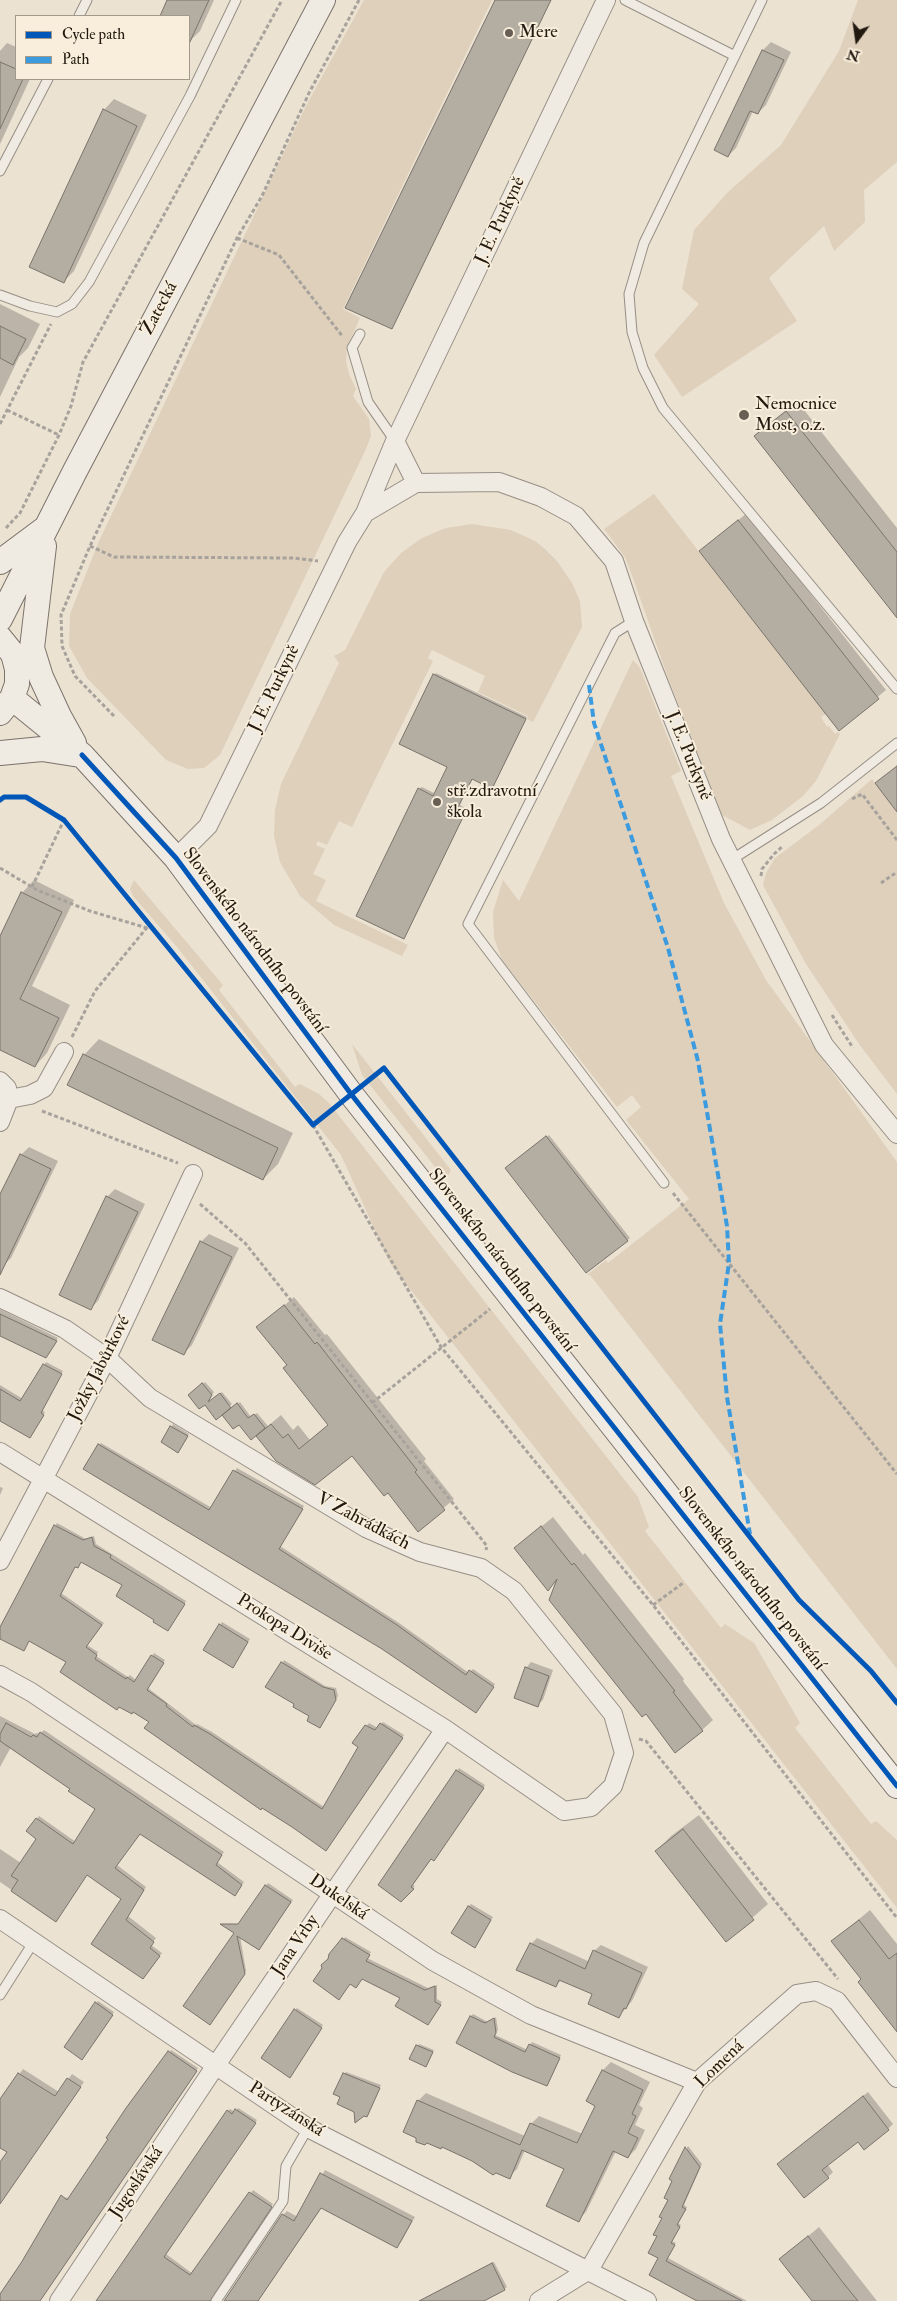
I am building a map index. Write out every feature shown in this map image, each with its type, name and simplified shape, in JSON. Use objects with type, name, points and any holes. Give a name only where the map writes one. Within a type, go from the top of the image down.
[{"type":"street","name":"Žatecká","points":[[0,619],[323,0]]},
{"type":"street","name":"J. E. Purkyně","points":[[176,858],[208,826],[336,563],[364,513],[395,441],[606,0]]},
{"type":"street","points":[[395,441],[416,483]]},
{"type":"street","name":"J. E. Purkyně","points":[[364,513],[416,483],[500,482],[541,497],[576,516],[614,561],[634,621],[721,839],[824,1045],[897,1134]]},
{"type":"street","points":[[0,562],[47,527]]},
{"type":"street","points":[[47,527],[32,648],[41,677],[59,716],[82,755]]},
{"type":"street","points":[[0,638],[13,654],[17,669],[17,684],[6,706]]},
{"type":"street","name":"Slovenského národního povstání","points":[[6,706],[82,755],[176,858],[351,1094],[897,1786]]},
{"type":"street","points":[[0,753],[42,749],[82,755]]},
{"type":"street","points":[[9,1099],[30,1095],[44,1088],[64,1052]]},
{"type":"street","points":[[0,1081],[7,1088],[9,1099],[0,1122]]},
{"type":"street","name":"Jožky Jabůrkové","points":[[0,1561],[108,1358],[193,1174]]},
{"type":"street","name":"V Zahrádkách","points":[[0,1298],[64,1329],[108,1358],[150,1398],[366,1528],[420,1552],[482,1568],[514,1591],[613,1714],[624,1753],[613,1786],[591,1807],[564,1811]]},
{"type":"street","name":"Prokopa Diviše","points":[[0,1452],[44,1477],[444,1729],[564,1811]]},
{"type":"street","name":"Dukelská","points":[[0,1675],[31,1692],[433,1961],[531,2015],[697,2082]]},
{"type":"street","name":"Jana Vrby","points":[[216,2065],[444,1729]]},
{"type":"street","name":"Partyzánská","points":[[0,1920],[308,2128],[648,2301]]},
{"type":"street","name":"Lomená","points":[[589,2270],[697,2082],[797,1994],[816,1991],[837,2001],[897,2078]]},
{"type":"street","name":"Jugoslávská","points":[[59,2301],[216,2065]]},
{"type":"street","points":[[539,2301],[589,2270]]},
{"type":"lane","points":[[80,15],[88,0]]},
{"type":"lane","points":[[0,295],[30,306],[57,312],[72,304],[89,282],[190,96],[236,0]]},
{"type":"lane","points":[[625,0],[735,56]]},
{"type":"lane","points":[[762,0],[644,243],[629,294],[632,332],[643,368],[663,408],[897,689]]},
{"type":"lane","points":[[0,171],[47,80]]},
{"type":"lane","points":[[360,334],[352,348],[368,402],[395,441]]},
{"type":"lane","points":[[634,621],[615,633],[468,924],[664,1183]]},
{"type":"lane","points":[[731,860],[821,803],[897,743]]},
{"type":"lane","points":[[0,1995],[33,1943]]},
{"type":"lane","points":[[216,2301],[283,2201],[286,2166],[308,2128]]},
{"type":"path","points":[[4,530],[20,513],[59,434],[71,406],[83,362],[282,0]]},
{"type":"path","points":[[114,716],[75,676],[62,646],[61,615],[90,546],[237,238],[262,196],[308,93],[359,0]]},
{"type":"path","points":[[237,238],[279,255],[352,348]]},
{"type":"path","points":[[0,424],[57,312]]},
{"type":"path","points":[[7,410],[59,434]]},
{"type":"path","points":[[90,546],[114,557],[294,558],[336,563]]},
{"type":"path","points":[[845,804],[862,794],[897,840]]},
{"type":"path","points":[[56,816],[64,820],[70,828]]},
{"type":"path","points":[[32,887],[64,820]]},
{"type":"path","points":[[760,877],[762,870],[774,854],[788,842]]},
{"type":"path","points":[[0,868],[32,887],[90,911],[148,926]]},
{"type":"path","points":[[881,883],[897,872]]},
{"type":"path","points":[[143,917],[148,926],[155,932]]},
{"type":"path","points":[[64,1052],[95,991],[148,926]]},
{"type":"path","points":[[831,1013],[858,1053]]},
{"type":"path","points":[[9,1099],[178,1163],[185,1191],[245,1243],[487,1546],[482,1568]]},
{"type":"path","points":[[307,1118],[313,1125],[441,1347],[653,1605],[897,1918]]},
{"type":"path","points":[[313,1125],[321,1119]]},
{"type":"path","points":[[664,1183],[897,1474]]},
{"type":"path","points":[[372,1403],[490,1309]]},
{"type":"path","points":[[653,1605],[683,1583]]},
{"type":"path","points":[[618,1732],[646,1741],[841,1983],[837,2001]]},
{"type":"shaded area","points":[[364,0],[492,0],[343,309],[360,318],[347,347],[346,361],[349,374],[356,389],[353,396],[369,419],[371,436],[366,449],[220,755],[204,768],[188,769],[166,760],[87,678],[69,646],[70,614],[99,541],[307,104]]},
{"type":"shaded area","points":[[858,0],[897,0],[897,162],[864,190],[865,222],[834,251],[824,226],[769,278],[797,321],[682,397],[654,355],[699,304],[682,289],[694,230],[728,192],[781,145],[839,51]]},
{"type":"shaded area","points":[[654,494],[826,714],[821,717],[827,727],[829,726],[835,734],[838,732],[840,734],[816,781],[803,796],[772,820],[750,830],[722,815],[667,675],[625,557],[604,529]]},
{"type":"shaded area","points":[[472,524],[511,530],[535,541],[545,549],[557,561],[572,583],[580,601],[582,627],[533,722],[527,719],[528,716],[478,692],[485,676],[432,650],[428,658],[433,661],[352,827],[339,821],[327,845],[318,841],[316,845],[325,849],[313,874],[326,880],[316,901],[408,945],[402,956],[334,925],[300,896],[280,862],[274,836],[275,810],[281,784],[339,663],[334,656],[345,650],[384,572],[401,553],[422,538],[446,528]]},
{"type":"shaded area","points":[[633,660],[640,668],[681,771],[671,776],[724,903],[766,980],[897,1162],[897,1669],[590,1275],[587,1275],[606,1260],[608,1263],[689,1199],[626,1120],[641,1107],[632,1095],[617,1107],[502,960],[494,938],[493,912],[503,880],[519,901]]},
{"type":"shaded area","points":[[872,779],[897,812],[897,1094],[859,1044],[806,964],[763,885],[766,873],[775,858],[819,825]]},
{"type":"shaded area","points":[[134,880],[223,985],[219,990],[295,1087],[300,1084],[319,1094],[329,1103],[638,1497],[649,1527],[645,1531],[721,1628],[725,1624],[754,1643],[800,1723],[795,1728],[871,1824],[876,1821],[897,1840],[897,1908],[399,1275],[389,1261],[341,1155],[177,947],[133,896],[130,889]]},
{"type":"shaded area","points":[[352,1044],[451,1170],[448,1176],[443,1177],[362,1075]]},
{"type":"building","points":[[167,0],[209,0],[190,42],[190,15],[160,15]]},
{"type":"building","points":[[495,0],[551,0],[392,329],[345,308]]},
{"type":"building","points":[[762,50],[784,60],[758,114],[750,111],[728,157],[714,150]]},
{"type":"building","points":[[0,62],[15,69],[15,80],[23,80],[0,129]]},
{"type":"building","points":[[103,109],[137,126],[64,283],[29,267]]},
{"type":"building","points":[[0,326],[26,339],[13,365],[0,358]]},
{"type":"building","points":[[786,411],[897,552],[897,618],[754,436]]},
{"type":"building","points":[[738,520],[879,699],[839,731],[699,551]]},
{"type":"building","name":"stř.zdravotní škola","points":[[433,674],[526,719],[492,789],[472,779],[458,807],[466,811],[404,939],[356,916],[418,788],[433,796],[447,767],[399,744]]},
{"type":"building","points":[[897,766],[897,812],[875,783]]},
{"type":"building","points":[[21,892],[62,912],[20,999],[59,1018],[35,1067],[0,1050],[0,936]]},
{"type":"building","points":[[83,1054],[278,1148],[263,1180],[67,1085]]},
{"type":"building","points":[[546,1136],[628,1241],[586,1273],[505,1168]]},
{"type":"building","points":[[20,1154],[51,1169],[0,1275],[0,1194]]},
{"type":"building","points":[[106,1196],[138,1212],[91,1310],[59,1295]]},
{"type":"building","points":[[200,1241],[232,1257],[184,1355],[152,1340]]},
{"type":"building","points":[[284,1305],[315,1344],[317,1342],[417,1470],[415,1472],[445,1510],[418,1532],[388,1493],[384,1496],[352,1456],[315,1485],[276,1461],[256,1436],[271,1424],[283,1438],[288,1434],[299,1449],[328,1425],[283,1368],[287,1365],[256,1327]]},
{"type":"building","points":[[0,1314],[57,1341],[46,1358],[0,1336]]},
{"type":"building","points":[[43,1364],[62,1374],[41,1413],[44,1415],[30,1438],[0,1421],[0,1389],[20,1401]]},
{"type":"building","points":[[202,1383],[212,1395],[208,1402],[220,1393],[231,1408],[216,1420],[205,1405],[199,1409],[188,1395]]},
{"type":"building","points":[[237,1403],[248,1418],[254,1414],[265,1428],[251,1440],[239,1425],[233,1429],[222,1415]]},
{"type":"building","points":[[170,1426],[188,1436],[178,1453],[161,1442]]},
{"type":"building","points":[[98,1444],[209,1510],[233,1470],[303,1509],[279,1549],[397,1625],[466,1675],[469,1670],[494,1687],[476,1713],[382,1649],[83,1469]]},
{"type":"building","points":[[54,1525],[83,1540],[92,1537],[94,1546],[111,1555],[110,1558],[185,1604],[168,1631],[116,1596],[122,1585],[81,1562],[78,1568],[75,1567],[60,1596],[102,1625],[86,1647],[97,1655],[95,1659],[134,1682],[151,1655],[164,1663],[147,1690],[167,1704],[166,1706],[193,1727],[194,1725],[210,1734],[322,1809],[358,1747],[352,1743],[365,1725],[375,1730],[380,1723],[403,1738],[326,1851],[262,1808],[261,1810],[144,1728],[149,1722],[133,1712],[132,1714],[119,1707],[117,1710],[60,1672],[66,1662],[29,1641],[24,1651],[0,1639],[0,1627]]},
{"type":"building","points":[[541,1526],[572,1565],[574,1563],[675,1691],[673,1692],[703,1731],[675,1753],[646,1714],[642,1717],[549,1600],[557,1579],[548,1591],[514,1548]]},
{"type":"building","points":[[219,1624],[248,1642],[233,1668],[203,1650]]},
{"type":"building","points":[[281,1662],[323,1687],[334,1690],[336,1700],[320,1728],[307,1721],[309,1716],[293,1707],[294,1704],[265,1687]]},
{"type":"building","points":[[525,1667],[549,1676],[538,1707],[514,1698]]},
{"type":"building","points":[[6,1723],[31,1737],[33,1735],[37,1737],[40,1732],[222,1855],[216,1865],[242,1885],[235,1896],[140,1834],[115,1868],[144,1890],[126,1920],[154,1942],[150,1948],[160,1956],[143,1979],[91,1944],[121,1899],[87,1875],[56,1922],[11,1891],[18,1880],[11,1876],[36,1839],[26,1831],[36,1818],[73,1844],[95,1809],[68,1791],[70,1789],[0,1741],[0,1734]]},
{"type":"building","points":[[456,1770],[484,1788],[434,1861],[431,1859],[411,1887],[414,1889],[401,1902],[378,1885]]},
{"type":"building","points":[[683,1829],[754,1920],[726,1942],[655,1851]]},
{"type":"building","points":[[265,1885],[291,1902],[259,1950],[237,1936],[245,1974],[210,2025],[183,2006],[234,1933],[220,1924],[238,1924]]},
{"type":"building","points":[[468,1906],[491,1920],[475,1948],[451,1933]]},
{"type":"building","points":[[859,1920],[889,1959],[897,1953],[897,2032],[858,1982],[861,1979],[831,1941]]},
{"type":"building","points":[[342,1938],[370,1955],[366,1961],[425,1990],[435,1986],[435,2002],[441,2005],[428,2025],[395,2006],[400,1998],[362,1979],[356,1988],[350,1984],[339,2000],[313,1981],[322,1968],[321,1965],[328,1959],[329,1954]]},
{"type":"building","points":[[530,1943],[585,1969],[593,1950],[642,1973],[626,2009],[624,2008],[619,2018],[588,2004],[592,1994],[559,1980],[556,1987],[516,1970]]},
{"type":"building","points":[[95,2002],[113,2015],[82,2060],[64,2047]]},
{"type":"building","points":[[294,2009],[322,2028],[290,2078],[261,2058]]},
{"type":"building","points":[[470,2016],[485,2023],[494,2018],[496,2033],[494,2037],[525,2052],[529,2044],[560,2058],[547,2086],[512,2072],[456,2043]]},
{"type":"building","points":[[416,2045],[433,2052],[426,2067],[409,2059]]},
{"type":"building","points":[[168,2051],[197,2071],[40,2301],[0,2301],[0,2294],[21,2263],[61,2195],[67,2200],[108,2139],[106,2138],[126,2108]]},
{"type":"building","points":[[602,2070],[643,2090],[632,2114],[636,2116],[628,2133],[638,2138],[628,2158],[613,2151],[579,2222],[546,2206],[564,2169],[522,2150],[510,2179],[496,2173],[493,2175],[472,2161],[442,2147],[441,2149],[427,2143],[425,2145],[416,2142],[416,2138],[403,2132],[417,2100],[520,2145],[530,2123],[577,2143],[595,2106],[586,2101]]},
{"type":"building","points":[[18,2073],[55,2096],[67,2078],[81,2087],[0,2204],[0,2162],[7,2152],[0,2148],[0,2099]]},
{"type":"building","points":[[343,2073],[380,2088],[367,2117],[364,2116],[355,2123],[354,2112],[337,2104],[340,2097],[333,2094]]},
{"type":"building","points":[[863,2096],[889,2130],[864,2150],[858,2142],[822,2170],[829,2178],[804,2198],[777,2164]]},
{"type":"building","points":[[235,2109],[256,2123],[164,2257],[190,2275],[249,2192],[272,2207],[210,2301],[96,2301],[227,2110],[232,2114]]},
{"type":"building","points":[[685,2147],[700,2167],[682,2207],[686,2209],[677,2225],[680,2227],[671,2243],[675,2245],[666,2261],[742,2301],[697,2301],[649,2275],[658,2258],[648,2253],[657,2236],[653,2235],[662,2218],[659,2217],[668,2200],[664,2198],[672,2181],[669,2179]]},
{"type":"building","points":[[320,2173],[412,2221],[397,2248],[321,2208],[258,2301],[224,2301],[282,2214],[294,2221]]},
{"type":"building","points":[[808,2236],[858,2301],[812,2301],[779,2259]]},
{"type":"building","points":[[492,2263],[505,2290],[484,2301],[419,2301]]},
{"type":"marked path","points":[[589,685],[594,723],[668,948],[698,1061],[727,1226],[729,1263],[720,1324],[727,1397],[750,1534]]},
{"type":"cycle path","points":[[82,755],[176,858],[351,1094],[897,1786]]},
{"type":"cycle path","points":[[0,800],[4,797],[26,797],[64,820],[313,1125],[384,1068],[799,1600],[871,1671],[897,1703]]},
{"type":"place","name":"Mere","points":[[509,33]]},
{"type":"place","name":"Nemocnice Most, o.z.","points":[[744,415]]},
{"type":"place","name":"stř.zdravotní škola","points":[[437,802]]}]
